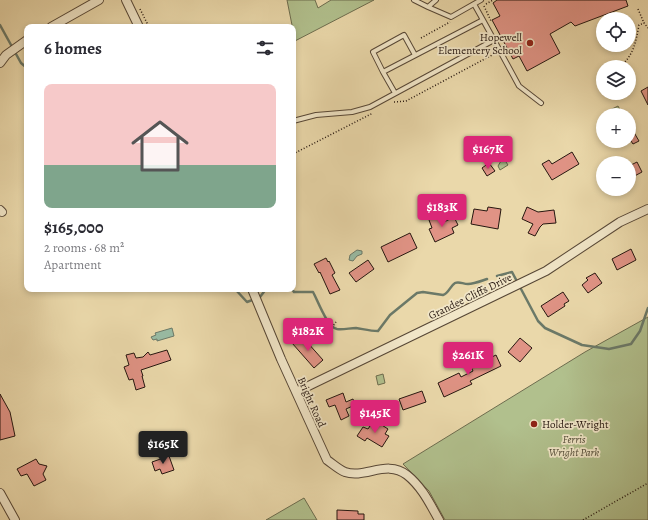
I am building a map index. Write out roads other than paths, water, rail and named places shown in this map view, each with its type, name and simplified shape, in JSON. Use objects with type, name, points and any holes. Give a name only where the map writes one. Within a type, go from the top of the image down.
[{"type":"street","points":[[56,24],[99,0]]},
{"type":"street","points":[[126,0],[138,24]]},
{"type":"street","points":[[0,63],[6,55],[24,42]]},
{"type":"street","name":"Grandee Cliffs Drive","points":[[296,392],[546,271],[620,222],[648,209]]},
{"type":"street","name":"Bright Road","points":[[253,292],[327,460],[337,468],[346,472],[357,474],[384,469],[396,469],[406,474],[416,484],[439,520]]},
{"type":"street","points":[[0,493],[14,520]]},
{"type":"lane","points":[[414,0],[452,17],[481,0]]},
{"type":"lane","points":[[428,7],[436,0]]},
{"type":"lane","points":[[474,4],[519,86],[541,103]]},
{"type":"lane","points":[[383,72],[483,20]]},
{"type":"lane","points":[[395,93],[373,52],[404,35],[415,55]]},
{"type":"lane","points":[[296,120],[316,115],[352,112],[370,107],[494,40]]},
{"type":"waterway","points":[[0,25],[21,63],[24,66]]},
{"type":"waterway","points":[[497,276],[512,272],[538,321],[545,328],[582,345],[609,349],[631,344],[640,331],[648,308]]},
{"type":"waterway","points":[[296,292],[313,292],[326,319],[333,327],[337,329],[356,328],[378,331],[390,315],[417,293],[423,292],[443,295],[447,293],[455,283],[470,284],[487,279]]},
{"type":"waterway","points":[[238,292],[247,302],[260,297],[264,292]]},
{"type":"place","name":"Hopewell Elementery School","points":[[530,43]]},
{"type":"place","name":"Holder-Wright","points":[[534,424]]},
{"type":"park label","name":"Ferris Wright Park","points":[[574,445]]}]
